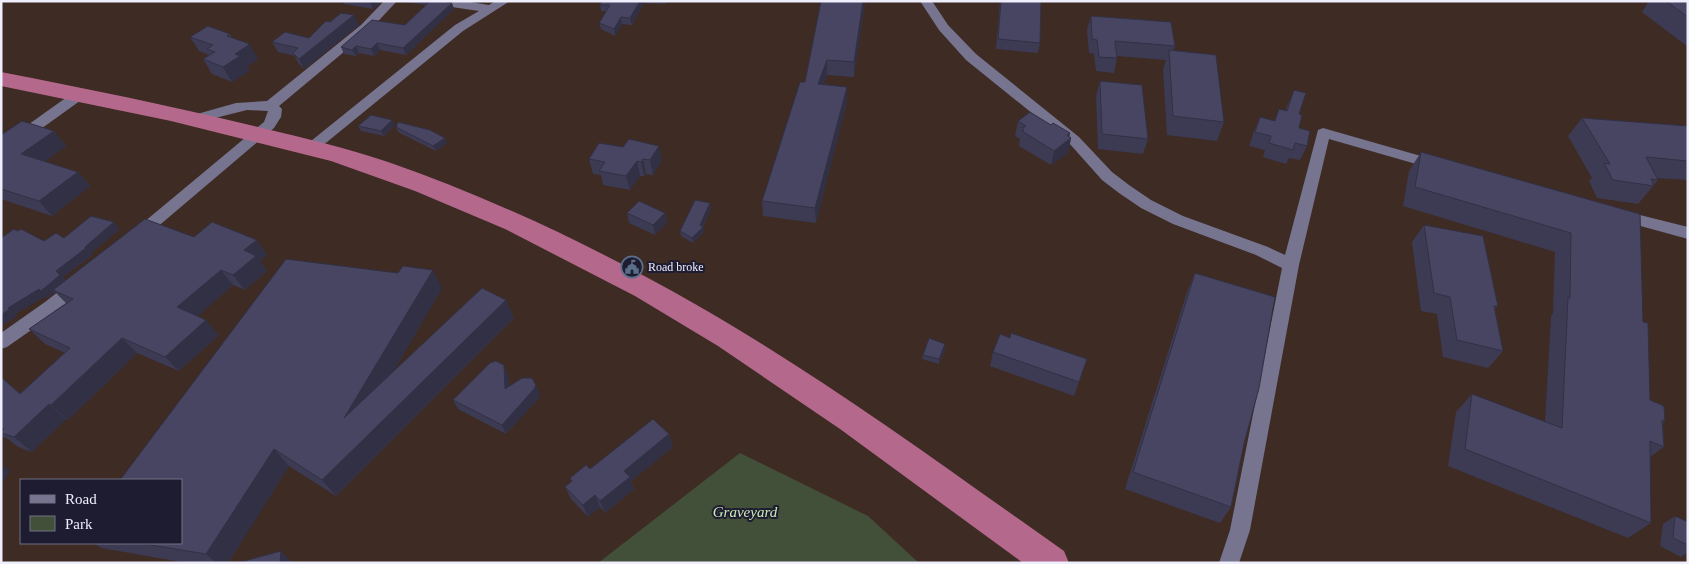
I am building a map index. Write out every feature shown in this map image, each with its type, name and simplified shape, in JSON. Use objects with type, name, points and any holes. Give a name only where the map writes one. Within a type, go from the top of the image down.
[{"type":"highway","points":[[1,80],[195,119],[311,148],[394,174],[513,223],[594,262],[689,314],[816,396],[1052,563]]},
{"type":"street","points":[[270,106],[365,28],[392,1]]},
{"type":"street","points":[[438,1],[491,9]]},
{"type":"street","points":[[311,148],[429,54],[447,37],[504,1]]},
{"type":"street","points":[[926,1],[948,32],[971,57],[1074,140],[1107,176],[1124,189],[1146,204],[1178,220],[1262,251],[1291,264]]},
{"type":"street","points":[[1,151],[79,95]]},
{"type":"street","points":[[125,246],[258,134],[274,117],[275,109],[270,106],[257,104],[195,119]]},
{"type":"street","points":[[1229,563],[1240,530],[1291,264],[1323,133],[1448,168]]},
{"type":"street","points":[[1602,210],[1688,233]]},
{"type":"street","points":[[1,342],[51,307],[89,276]]},
{"type":"shaded area","points":[[1,1],[1688,1],[1688,563],[1,563]]},
{"type":"green space","name":"Graveyard","points":[[740,453],[868,516],[919,563],[598,563]]},
{"type":"building","points":[[430,1],[452,3],[403,48],[377,43],[371,49],[356,46],[352,50],[341,47],[372,20],[405,25]]},
{"type":"building","points":[[602,1],[640,1],[630,18],[621,17],[614,29],[599,23],[610,5],[600,5]]},
{"type":"building","points":[[821,1],[863,1],[854,62],[827,60],[818,84],[847,87],[815,208],[762,201],[800,82],[805,82]]},
{"type":"building","points":[[1001,1],[1041,1],[1040,43],[998,39]]},
{"type":"building","points":[[1666,1],[1688,1],[1688,17]]},
{"type":"building","points":[[341,13],[354,15],[299,59],[293,53],[298,48],[272,42],[285,32],[309,38],[326,21],[330,22]]},
{"type":"building","points":[[1091,16],[1171,22],[1175,46],[1115,41],[1117,58],[1099,57],[1097,40],[1092,39]]},
{"type":"building","points":[[208,26],[230,34],[227,36],[250,44],[235,54],[240,56],[223,67],[203,59],[215,52],[207,49],[213,45],[190,37]]},
{"type":"building","points":[[1169,50],[1216,55],[1224,122],[1173,116]]},
{"type":"building","points":[[1100,81],[1142,85],[1148,139],[1102,134]]},
{"type":"building","points":[[1294,90],[1306,93],[1299,114],[1302,115],[1299,128],[1310,131],[1307,146],[1295,143],[1293,150],[1269,143],[1271,136],[1255,132],[1260,117],[1275,121],[1279,109],[1287,111]]},
{"type":"building","points":[[1030,112],[1051,125],[1053,123],[1070,133],[1067,135],[1071,138],[1054,151],[1022,131],[1024,130],[1022,128],[1026,126],[1018,121]]},
{"type":"building","points":[[371,115],[392,120],[381,131],[358,126]]},
{"type":"building","points":[[1582,118],[1688,126],[1688,161],[1646,157],[1658,180],[1651,179],[1654,186],[1613,180],[1604,163],[1610,164]]},
{"type":"building","points":[[22,121],[54,131],[21,154],[78,172],[39,201],[1,189],[1,135]]},
{"type":"building","points":[[398,122],[430,130],[445,138],[433,146],[396,127]]},
{"type":"building","points":[[629,139],[659,146],[650,160],[643,159],[641,162],[637,161],[626,176],[599,171],[605,162],[589,159],[599,143],[623,147]]},
{"type":"building","points":[[1421,152],[1640,214],[1643,322],[1648,323],[1650,400],[1664,406],[1665,421],[1662,420],[1664,447],[1650,441],[1651,523],[1465,449],[1472,394],[1562,428],[1568,297],[1570,298],[1571,233],[1415,187]]},
{"type":"building","points":[[695,200],[710,203],[700,225],[703,227],[692,238],[680,231]]},
{"type":"building","points":[[639,201],[665,213],[653,225],[627,213]]},
{"type":"building","points":[[91,216],[114,222],[86,248],[56,271],[60,275],[41,291],[39,289],[8,308],[10,309],[1,315],[1,238],[14,229],[18,231],[21,229],[44,241],[56,233],[64,238]]},
{"type":"building","points":[[145,219],[194,237],[212,222],[257,240],[244,250],[256,256],[233,275],[221,270],[177,307],[206,320],[165,357],[122,338],[14,437],[1,433],[4,429],[1,428],[1,377],[20,394],[70,348],[29,329],[73,299],[53,290]]},
{"type":"building","points":[[1424,225],[1483,236],[1498,306],[1494,306],[1503,351],[1457,340],[1450,297],[1434,293]]},
{"type":"building","points":[[286,259],[398,273],[403,266],[433,270],[344,418],[482,288],[506,300],[322,480],[274,449],[206,554],[144,544],[182,544],[182,479],[121,479]]},
{"type":"building","points":[[1195,273],[1275,297],[1259,388],[1244,444],[1231,507],[1133,472]]},
{"type":"building","points":[[1011,333],[1087,359],[1079,382],[993,352],[1000,334],[1010,338]]},
{"type":"building","points":[[929,338],[945,344],[939,359],[923,355]]},
{"type":"building","points":[[496,361],[504,365],[505,389],[522,378],[532,378],[536,385],[502,425],[453,400],[490,363]]},
{"type":"building","points":[[653,419],[669,434],[624,471],[630,477],[600,501],[595,495],[583,505],[565,487],[572,481],[570,478],[586,465],[590,469]]},
{"type":"building","points":[[1675,516],[1688,522],[1688,545],[1673,538]]},
{"type":"building","points":[[281,551],[280,563],[237,563]]},
{"type":"place","name":"Road broke","points":[[632,267]]}]
